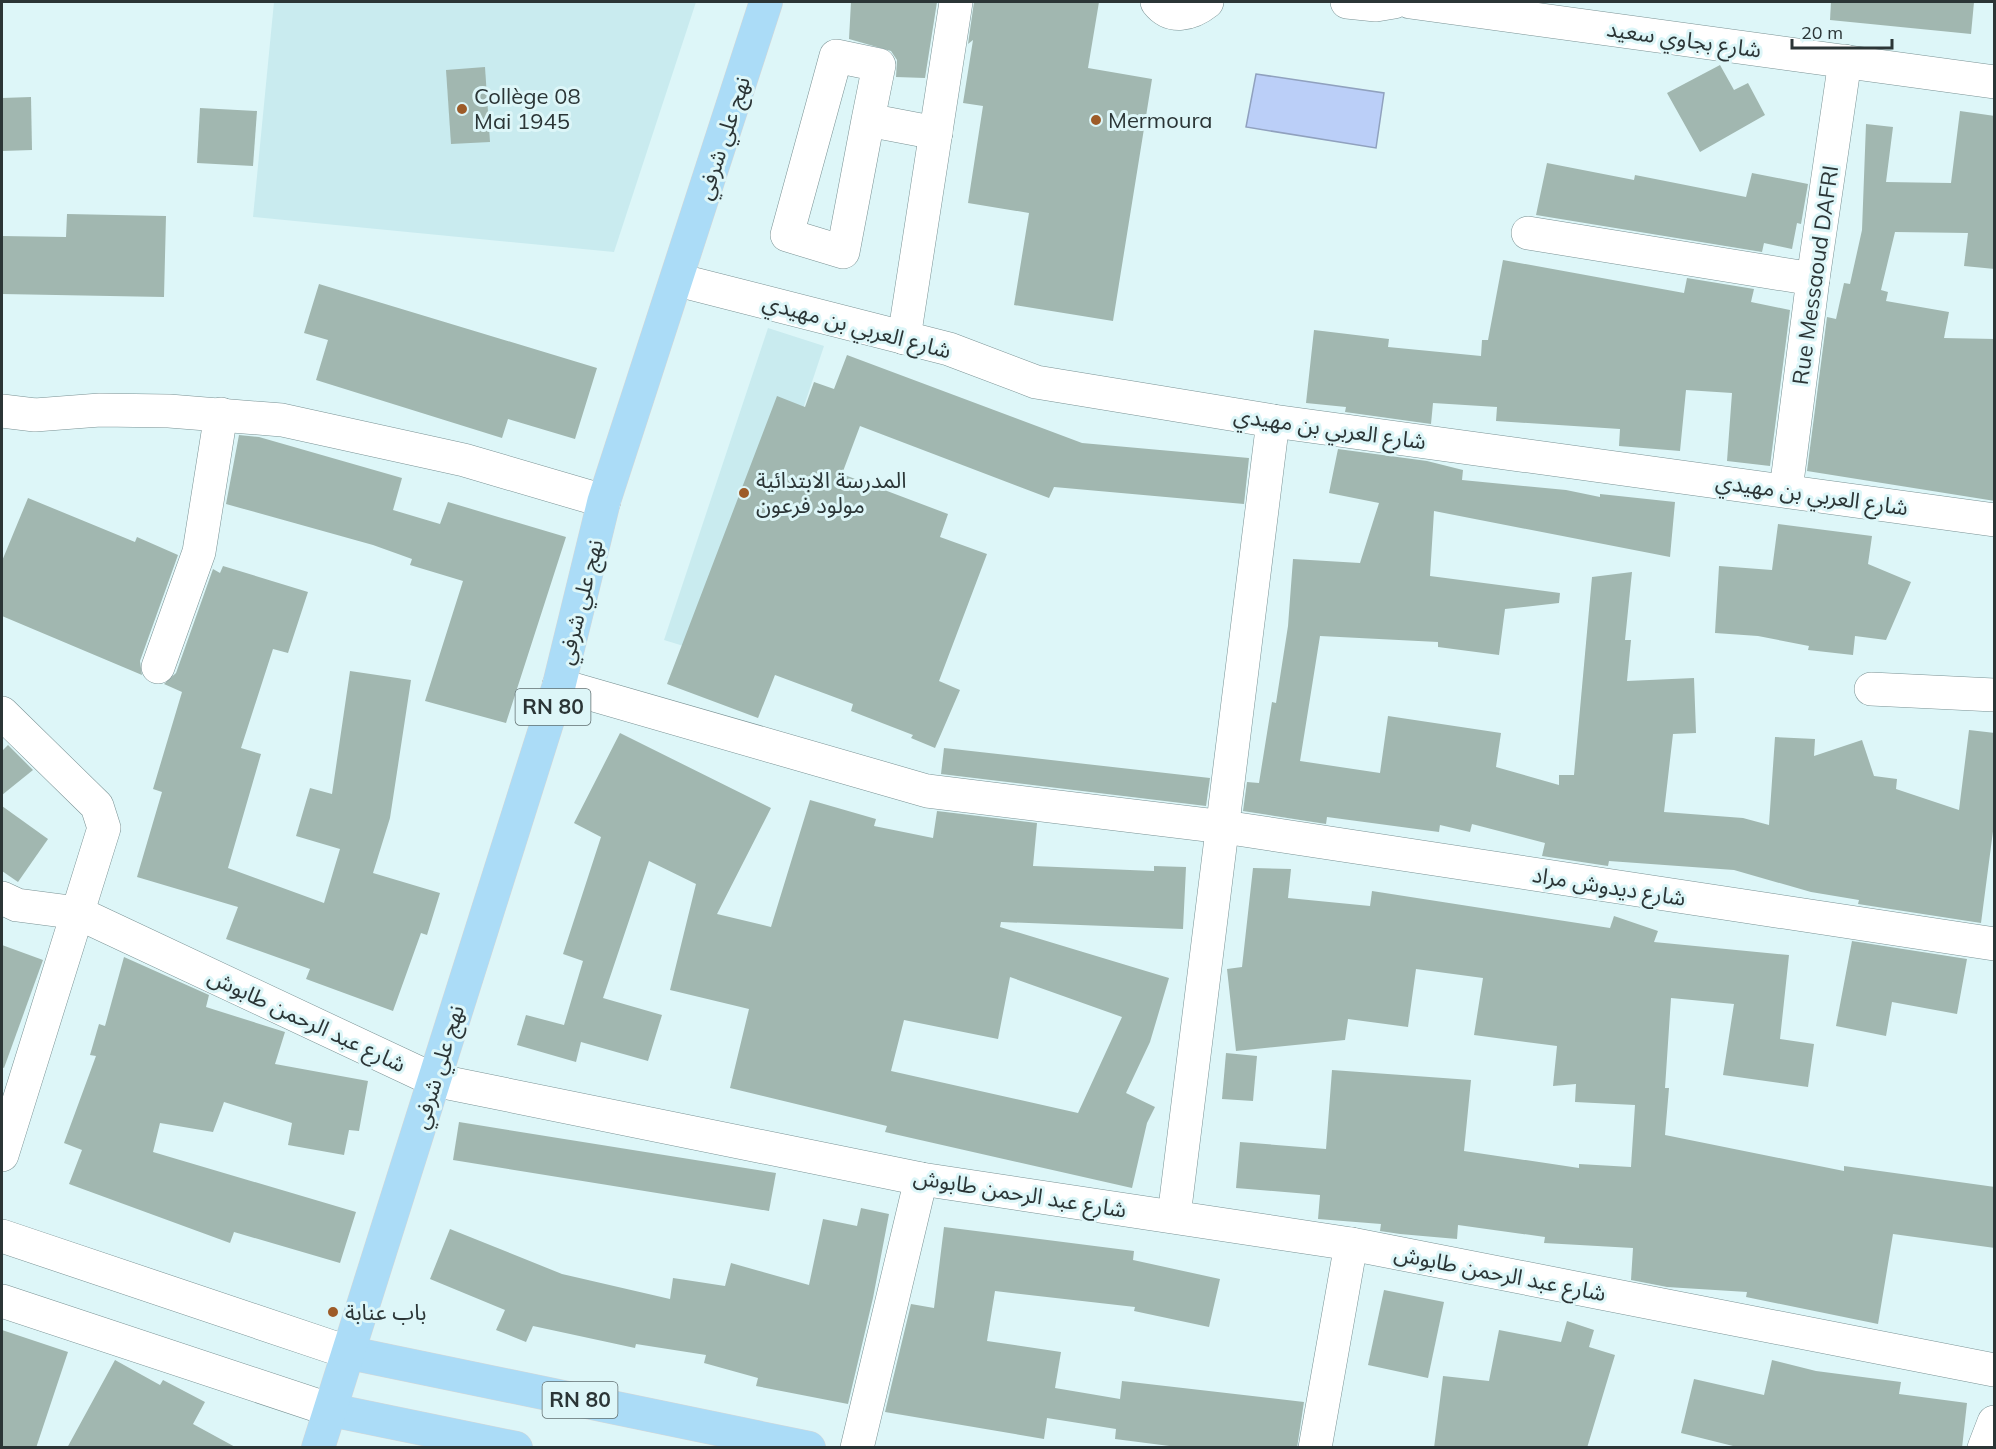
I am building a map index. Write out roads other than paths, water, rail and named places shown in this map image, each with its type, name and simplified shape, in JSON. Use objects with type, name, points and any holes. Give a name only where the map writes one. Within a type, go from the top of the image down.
[{"type":"main road","name":"نهج علي شرفي","points":[[318,1448],[350,1353],[559,685],[604,501],[678,280],[766,2]]},
{"type":"main road","name":"RN 80","points":[[350,1353],[809,1448]]},
{"type":"main road","points":[[331,1410],[516,1448]]},
{"type":"street","points":[[904,338],[936,133],[951,2]]},
{"type":"street","points":[[1157,2],[1162,8],[1178,14],[1195,11],[1207,2]]},
{"type":"street","points":[[1347,2],[1376,5],[1394,2]]},
{"type":"street","name":"شارع بجاوي سعيد","points":[[1410,2],[1995,82]]},
{"type":"street","points":[[836,56],[879,65],[868,120],[843,252],[788,235],[836,56]]},
{"type":"street","name":"Rue Messaoud DAFRI","points":[[1786,490],[1813,279],[1845,61]]},
{"type":"street","points":[[868,120],[936,133]]},
{"type":"street","points":[[1528,233],[1813,279]]},
{"type":"street","name":"شارع العربي بن مهيدي","points":[[678,280],[949,349],[1035,382],[1273,421],[1995,520]]},
{"type":"street","points":[[2,411],[35,415],[100,410],[221,414],[282,420],[464,460],[604,501]]},
{"type":"street","points":[[158,667],[199,552],[221,414]]},
{"type":"street","points":[[2,436],[35,415]]},
{"type":"street","points":[[1174,1216],[1273,421]]},
{"type":"street","name":"شارع ديدوش مراد","points":[[559,685],[927,791],[1224,827],[1995,944]]},
{"type":"street","points":[[1871,689],[1995,695]]},
{"type":"street","points":[[2,713],[97,806],[105,828],[2,1155]]},
{"type":"street","name":"شارع عبد الرحمن طابوش","points":[[2,898],[17,904],[78,913],[434,1080],[921,1179],[1351,1244],[1995,1370]]},
{"type":"street","points":[[857,1448],[921,1179]]},
{"type":"street","points":[[2,1236],[350,1353]]},
{"type":"street","points":[[1315,1448],[1351,1244]]},
{"type":"street","points":[[2,1301],[331,1410]]},
{"type":"street","points":[[1984,1448],[1995,1422]]},
{"type":"water","points":[[1256,74],[1384,93],[1376,148],[1246,127]]},
{"type":"place","name":"Collège 08 Mai 1945","points":[[462,109]]},
{"type":"place","name":"Mermoura","points":[[1096,120]]},
{"type":"place","name":"المدرسة الابتدائية مولود فرعون","points":[[744,493]]},
{"type":"place","name":"باب عنابة","points":[[333,1312]]}]
